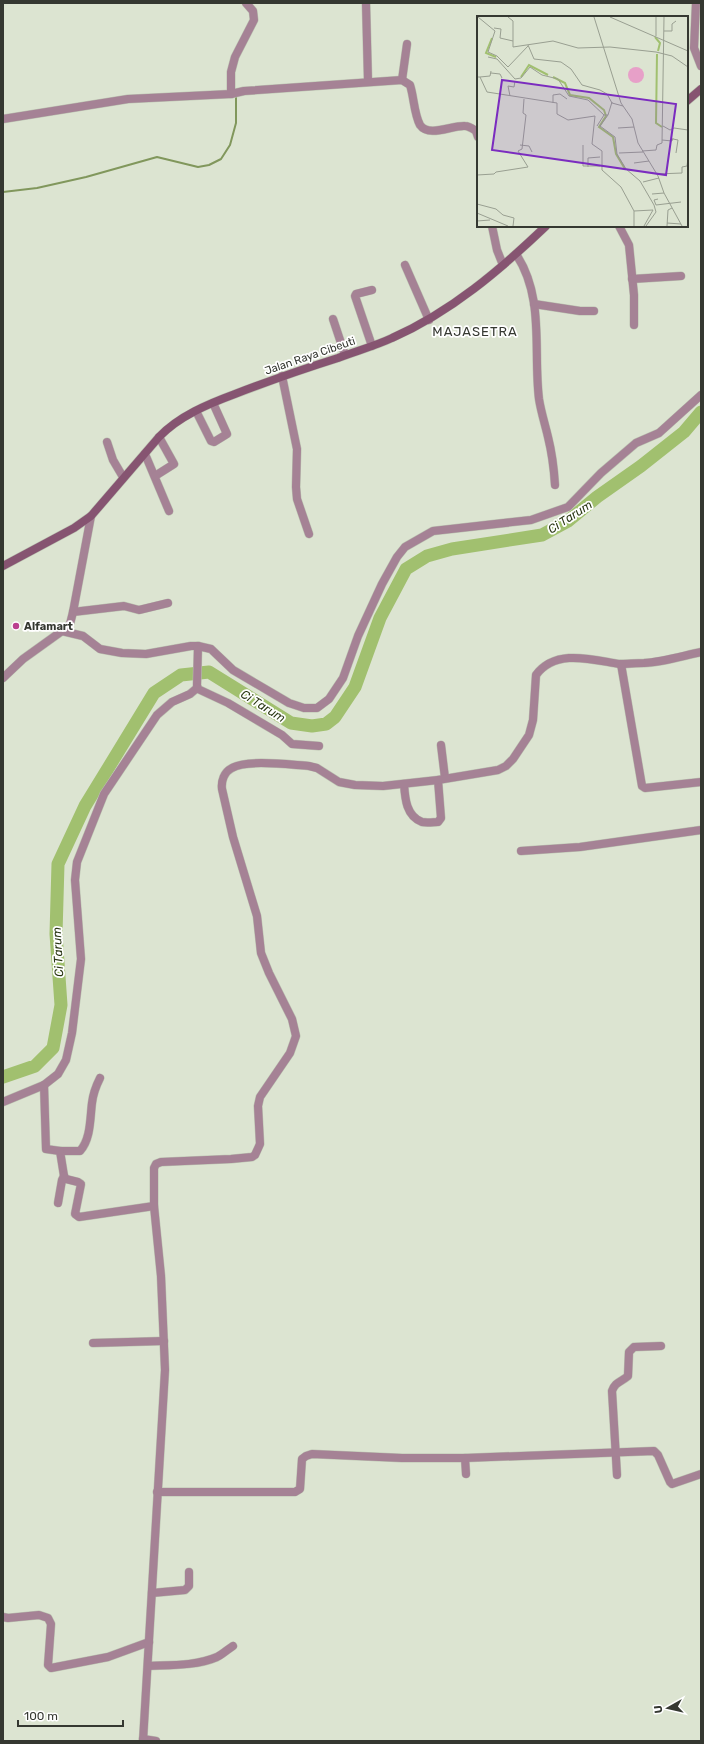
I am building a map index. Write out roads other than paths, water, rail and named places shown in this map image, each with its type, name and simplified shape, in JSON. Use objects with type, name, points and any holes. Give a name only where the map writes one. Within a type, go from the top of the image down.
[{"type":"main road","points":[[688,100],[701,89]]},
{"type":"main road","name":"Jalan Raya Cibeuti","points":[[3,566],[74,528],[91,516],[123,477],[166,430],[196,411],[282,376],[372,346],[428,320],[467,294],[503,266],[545,227]]},
{"type":"street","points":[[232,93],[231,72],[235,56],[254,20],[253,11],[246,3]]},
{"type":"street","points":[[366,3],[368,81]]},
{"type":"street","points":[[696,3],[694,48],[701,66]]},
{"type":"street","points":[[402,80],[407,44]]},
{"type":"street","points":[[3,119],[128,98],[232,93],[368,81],[402,80],[410,85],[417,117],[421,125],[426,130],[433,131],[463,126],[469,127],[476,131],[477,134]]},
{"type":"street","points":[[492,227],[497,250],[503,266]]},
{"type":"street","points":[[620,227],[629,245],[634,325]]},
{"type":"street","points":[[516,254],[525,268],[529,278],[534,304],[539,398],[541,414],[552,454],[556,486]]},
{"type":"street","points":[[405,265],[428,320]]},
{"type":"street","points":[[632,279],[681,276]]},
{"type":"street","points":[[372,290],[356,294],[355,296],[372,346]]},
{"type":"street","points":[[534,304],[580,311],[594,311]]},
{"type":"street","points":[[333,318],[345,355]]},
{"type":"street","points":[[282,376],[297,449],[297,499],[309,534]]},
{"type":"street","points":[[62,631],[83,636],[100,649],[122,653],[146,654],[191,646],[211,649],[233,670],[289,703],[304,708],[317,708],[329,699],[343,678],[358,636],[382,584],[397,557],[405,547],[432,531],[531,520],[568,507],[601,473],[636,443],[658,433],[701,395]]},
{"type":"street","points":[[196,411],[211,441],[214,442],[227,434],[213,403]]},
{"type":"street","points":[[156,476],[174,464],[159,437]]},
{"type":"street","points":[[107,442],[113,460],[123,477]]},
{"type":"street","points":[[145,454],[156,476],[169,511]]},
{"type":"street","points":[[3,678],[23,659],[70,624],[91,516]]},
{"type":"street","points":[[73,612],[124,606],[139,610],[168,603]]},
{"type":"street","points":[[3,1102],[44,1085],[58,1074],[66,1060],[72,1033],[81,960],[75,880],[77,862],[104,794],[157,715],[172,702],[190,694],[197,686],[197,648]]},
{"type":"street","points":[[156,1741],[143,1740],[165,1370],[161,1276],[154,1206],[154,1168],[160,1162],[252,1157],[260,1144],[258,1106],[260,1097],[290,1053],[296,1036],[292,1019],[269,973],[261,953],[257,916],[222,789],[222,782],[227,772],[231,768],[239,765],[263,763],[309,766],[317,768],[339,782],[355,785],[383,786],[498,770],[506,766],[513,759],[521,748],[532,725],[534,714],[535,679],[540,670],[556,661],[571,657],[621,664],[658,662],[701,652]]},
{"type":"street","points":[[621,664],[642,786],[645,788],[701,782]]},
{"type":"street","points":[[197,686],[282,735],[292,744],[319,746]]},
{"type":"street","points":[[404,784],[406,804],[411,813],[422,822],[438,822],[441,818],[441,744]]},
{"type":"street","points":[[521,851],[580,847],[701,830]]},
{"type":"street","points":[[44,1085],[46,1149],[80,1151],[84,1146],[88,1135],[92,1101],[100,1078]]},
{"type":"street","points":[[58,1203],[64,1176],[60,1151]]},
{"type":"street","points":[[64,1176],[66,1179],[81,1184],[75,1212],[79,1217],[154,1206]]},
{"type":"street","points":[[93,1343],[164,1341]]},
{"type":"street","points":[[617,1475],[613,1388],[616,1384],[628,1376],[629,1352],[631,1350],[634,1348],[661,1346]]},
{"type":"street","points":[[158,1492],[295,1492],[300,1489],[302,1484],[302,1459],[312,1454],[402,1458],[465,1458],[654,1451],[656,1452],[672,1484],[701,1474]]},
{"type":"street","points":[[465,1458],[466,1474]]},
{"type":"street","points":[[152,1593],[186,1590],[189,1586],[189,1572]]},
{"type":"street","points":[[3,1616],[8,1618],[42,1615],[48,1618],[51,1624],[48,1665],[51,1668],[108,1657],[149,1642]]},
{"type":"street","points":[[148,1666],[192,1663],[205,1660],[218,1656],[233,1646]]},
{"type":"waterway","points":[[3,192],[37,188],[86,177],[157,157],[198,167],[209,165],[221,159],[230,145],[236,123],[236,95]]},
{"type":"waterway","name":"Ci Tarum","points":[[3,1077],[35,1066],[53,1048],[61,1005],[56,934],[58,864],[85,806],[154,693],[181,675],[209,672],[291,723],[312,726],[326,724],[335,717],[355,687],[380,618],[406,569],[427,556],[452,549],[542,535],[568,521],[597,497],[641,466],[684,432],[701,412]]},
{"type":"place","name":"Alfamart","points":[[16,626]]},
{"type":"district","name":"MAJASETRA","points":[[475,331]]}]
